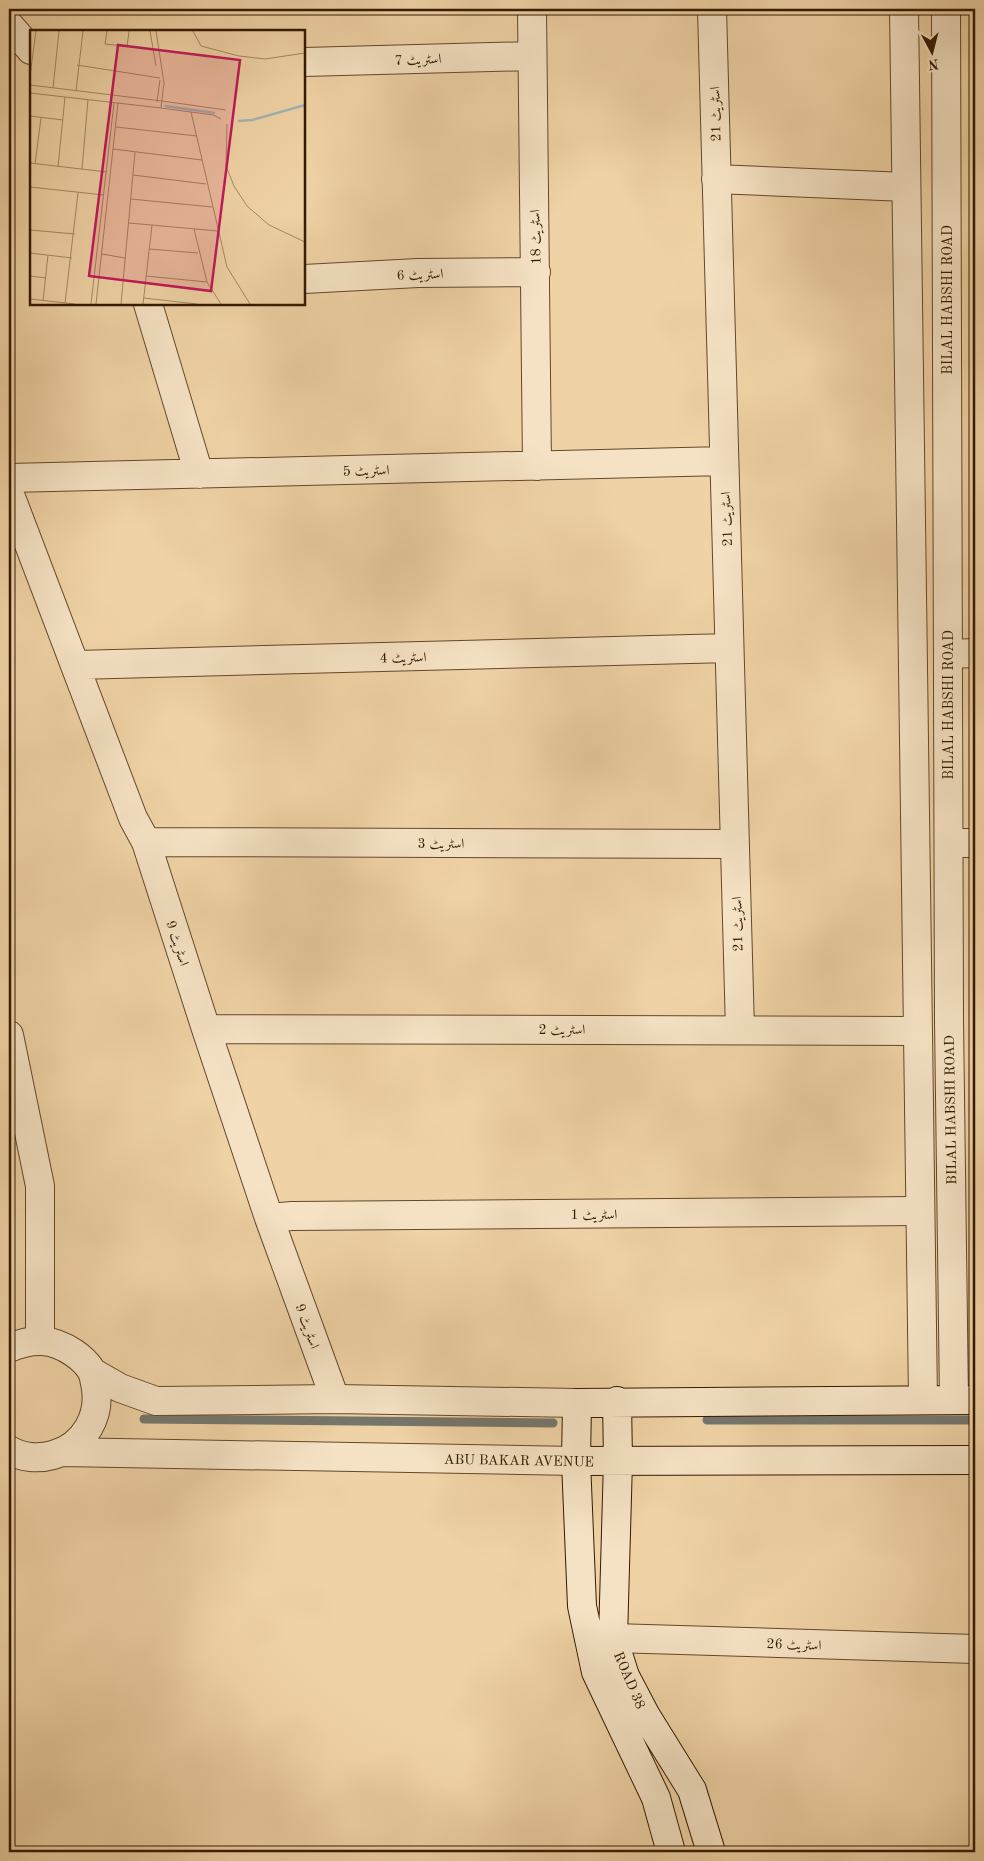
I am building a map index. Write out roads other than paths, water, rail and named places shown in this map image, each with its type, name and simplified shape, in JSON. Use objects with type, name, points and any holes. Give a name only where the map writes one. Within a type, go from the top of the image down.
[{"type":"street","name":"اسٹریٹ 18","points":[[532,9],[537,466]]},
{"type":"street","name":"اسٹریٹ 21","points":[[712,9],[740,1030]]},
{"type":"street","points":[[904,9],[923,1399]]},
{"type":"street","name":"BILAL HABSHI ROAD","points":[[946,9],[948,843],[965,1400]]},
{"type":"street","points":[[9,25],[30,49]]},
{"type":"street","name":"اسٹریٹ 7","points":[[305,62],[532,56]]},
{"type":"street","points":[[716,179],[906,187]]},
{"type":"street","name":"اسٹریٹ 6","points":[[305,279],[418,273],[536,272]]},
{"type":"street","points":[[148,305],[199,474]]},
{"type":"street","name":"اسٹریٹ 5","points":[[9,478],[724,461]]},
{"type":"street","name":"اسٹریٹ 9","points":[[9,492],[133,818],[146,842],[269,1218],[335,1399]]},
{"type":"street","name":"اسٹریٹ 4","points":[[76,665],[729,648]]},
{"type":"street","points":[[948,654],[975,653]]},
{"type":"street","name":"اسٹریٹ 3","points":[[146,842],[735,844]]},
{"type":"street","points":[[948,843],[975,843]]},
{"type":"street","name":"اسٹریٹ 2","points":[[206,1029],[917,1031]]},
{"type":"street","points":[[9,1035],[40,1186],[40,1340]]},
{"type":"street","name":"اسٹریٹ 1","points":[[269,1218],[292,1216],[920,1211]]},
{"type":"street","points":[[9,1348],[22,1342],[40,1340],[62,1345],[80,1358],[92,1372],[120,1388],[156,1400],[335,1399],[577,1403],[617,1401],[965,1400]]},
{"type":"street","points":[[9,1450],[28,1457],[46,1457],[63,1452],[78,1442],[89,1428],[96,1412],[97,1394],[92,1372]]},
{"type":"street","name":"ROAD 38","points":[[617,1401],[618,1461],[612,1638],[625,1676],[646,1716],[692,1790],[711,1852]]},
{"type":"street","name":"ROAD 38","points":[[577,1403],[576,1461],[582,1606],[596,1672],[656,1798],[670,1852]]},
{"type":"street","name":"ABU BAKAR AVENUE","points":[[63,1452],[576,1461],[975,1460]]},
{"type":"street","name":"اسٹریٹ 26","points":[[612,1638],[975,1649]]},
{"type":"waterway","points":[[144,1419],[553,1423]]},
{"type":"waterway","points":[[707,1420],[975,1420]]}]
